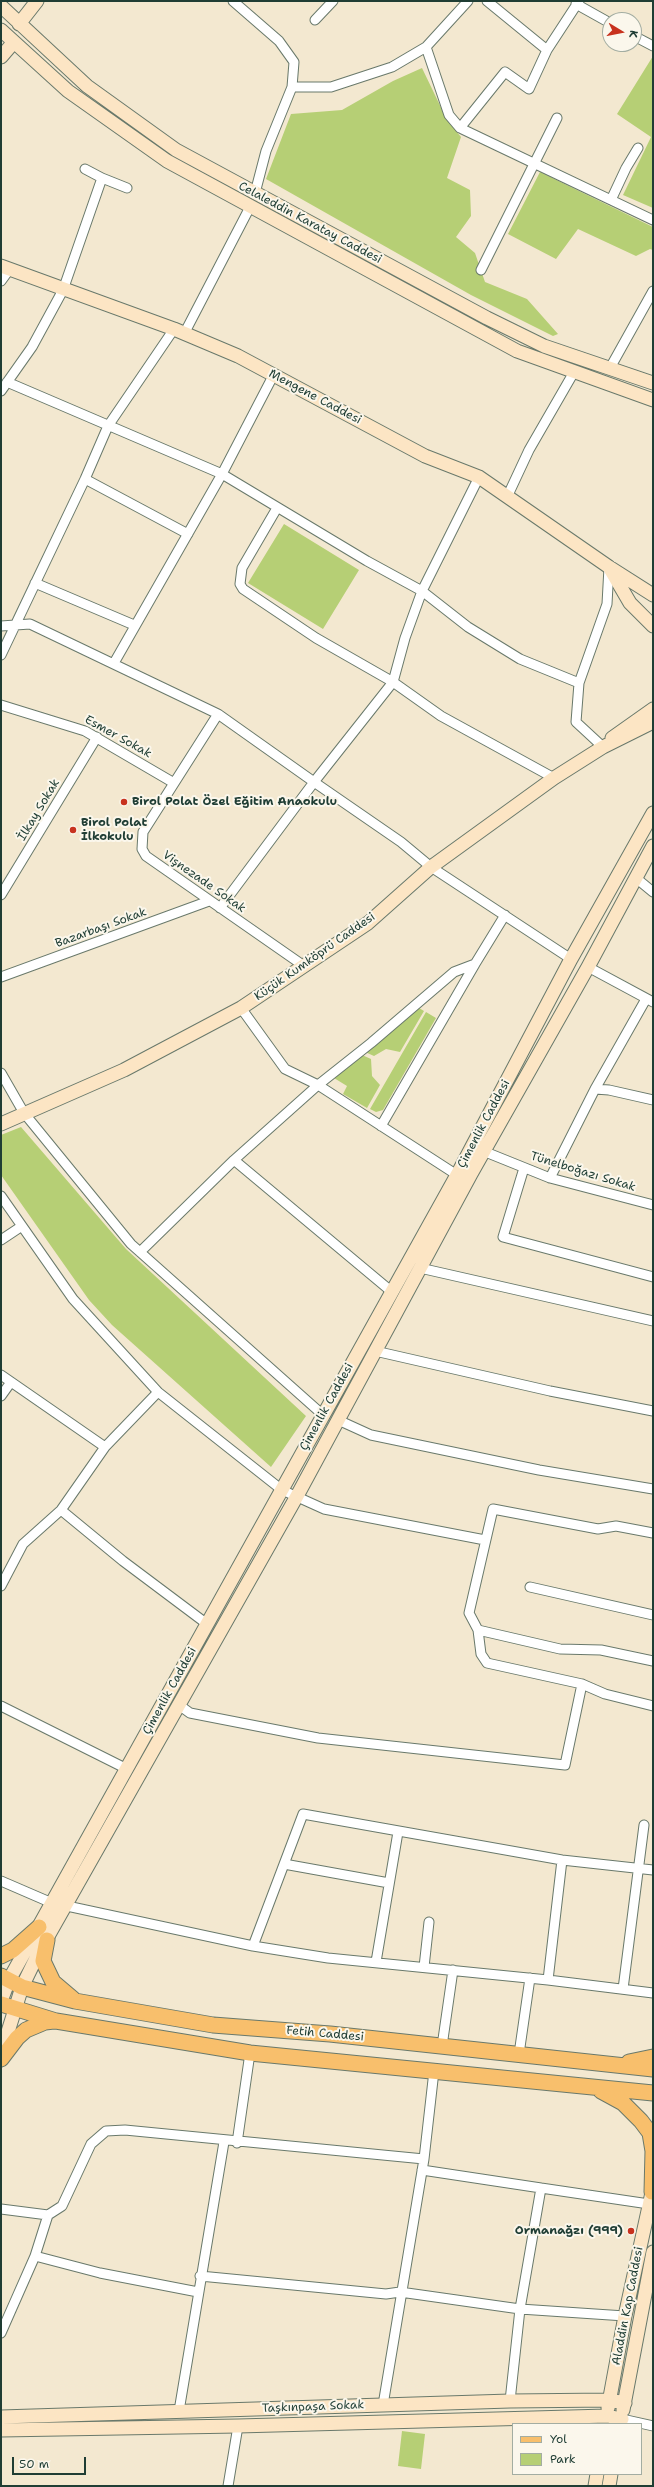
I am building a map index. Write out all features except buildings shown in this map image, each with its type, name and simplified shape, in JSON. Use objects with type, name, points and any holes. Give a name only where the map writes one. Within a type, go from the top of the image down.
[{"type":"main road","points":[[1,1956],[43,1934],[43,1961],[53,1982],[75,2001]]},
{"type":"main road","name":"Fetih Caddesi","points":[[10,1981],[75,2001],[213,2025],[442,2046],[653,2069]]},
{"type":"main road","points":[[1,2002],[15,2009],[56,2021],[250,2053],[653,2093]]},
{"type":"main road","points":[[1,2059],[13,2043],[26,2030],[45,2022],[56,2021]]},
{"type":"main road","points":[[614,2065],[653,2057]]},
{"type":"main road","points":[[595,2088],[623,2104],[641,2121],[650,2133],[653,2151],[651,2194]]},
{"type":"street","points":[[19,24],[37,1]]},
{"type":"street","points":[[233,1],[279,41],[294,62],[292,87],[266,151],[255,193]]},
{"type":"street","points":[[315,20],[333,1]]},
{"type":"street","points":[[292,87],[331,87],[392,67],[426,47],[468,1]]},
{"type":"street","points":[[487,1],[547,50]]},
{"type":"street","points":[[460,128],[504,72],[529,89],[547,50],[577,3],[602,18]]},
{"type":"street","name":"Celaleddin Karatay Caddesi","points":[[1,6],[87,86],[176,150],[487,318],[544,346],[653,383]]},
{"type":"street","name":"Celaleddin Karatay Caddesi","points":[[1,30],[13,43],[68,91],[109,122],[167,162],[517,351],[653,400]]},
{"type":"street","points":[[642,40],[653,46]]},
{"type":"street","points":[[1,57],[13,43]]},
{"type":"street","points":[[426,47],[449,115],[460,128],[653,220]]},
{"type":"street","points":[[481,270],[557,118]]},
{"type":"street","points":[[611,200],[626,168],[638,148]]},
{"type":"street","points":[[85,170],[127,188]]},
{"type":"street","points":[[1,391],[32,347],[63,290],[102,178]]},
{"type":"street","points":[[1,655],[13,626],[85,480],[108,426],[179,331],[250,207]]},
{"type":"street","points":[[1,281],[5,268]]},
{"type":"street","name":"Mengene Caddesi","points":[[5,268],[179,331],[238,356],[425,456],[479,477],[508,495],[609,567],[653,595]]},
{"type":"street","points":[[610,368],[653,291]]},
{"type":"street","points":[[508,495],[529,450],[574,372]]},
{"type":"street","points":[[114,663],[134,625],[222,474],[273,376]]},
{"type":"street","points":[[7,382],[222,474],[367,561],[422,591],[468,627],[520,659],[579,683]]},
{"type":"street","points":[[220,908],[314,782],[393,682],[405,638],[422,591],[479,477]]},
{"type":"street","points":[[85,480],[188,534]]},
{"type":"street","points":[[277,508],[242,568],[240,584],[243,589],[316,638],[393,682],[454,724],[554,778]]},
{"type":"street","points":[[603,747],[576,722],[579,683],[604,613],[608,593],[609,567]]},
{"type":"street","name":"Mengene Caddesi","points":[[609,567],[630,603],[653,626]]},
{"type":"street","points":[[35,583],[134,625]]},
{"type":"street","points":[[1,626],[30,624],[218,714],[401,842],[431,867],[571,959]]},
{"type":"street","name":"Esmer Sokak","points":[[1,705],[72,725],[97,737],[174,783]]},
{"type":"street","name":"Küçük Kumköprü Caddesi","points":[[603,747],[627,726],[653,709]]},
{"type":"street","name":"Vişnezade Sokak","points":[[218,714],[143,832],[142,849],[146,856],[304,966]]},
{"type":"street","name":"Küçük Kumköprü Caddesi","points":[[1,1124],[124,1070],[241,1008],[368,923],[431,867],[554,778],[603,747],[649,727]]},
{"type":"street","name":"İlkay Sokak","points":[[1,895],[97,737]]},
{"type":"street","name":"Çimenlik Caddesi","points":[[43,1934],[52,1904],[457,1175],[571,959],[653,813]]},
{"type":"street","name":"Çimenlik Caddesi","points":[[1,2002],[10,1981],[43,1934],[67,1906],[297,1496],[483,1151],[588,968],[653,846]]},
{"type":"street","points":[[636,878],[653,892]]},
{"type":"street","name":"Bazarbaşı Sokak","points":[[1,977],[209,901]]},
{"type":"street","points":[[381,1126],[505,915]]},
{"type":"street","points":[[140,1252],[234,1160],[318,1085],[371,1043],[454,972],[475,964]]},
{"type":"street","points":[[550,1178],[594,1089],[650,1000],[588,968]]},
{"type":"street","points":[[241,1008],[285,1069],[318,1085],[457,1175]]},
{"type":"street","points":[[1,1073],[24,1113],[140,1252],[323,1415]]},
{"type":"street","points":[[594,1089],[609,1090],[653,1100]]},
{"type":"street","name":"Tünelboğazı Sokak","points":[[483,1151],[550,1178],[653,1205]]},
{"type":"street","points":[[234,1160],[392,1292]]},
{"type":"street","points":[[524,1168],[503,1237],[653,1277]]},
{"type":"street","points":[[1,1196],[73,1298],[158,1392],[282,1490],[324,1509],[485,1540]]},
{"type":"street","points":[[1,1240],[22,1226]]},
{"type":"street","points":[[420,1268],[653,1321]]},
{"type":"street","points":[[375,1351],[550,1391],[653,1411]]},
{"type":"street","points":[[1,1375],[105,1447]]},
{"type":"street","points":[[1,1396],[11,1382]]},
{"type":"street","points":[[1,1586],[23,1544],[61,1510],[105,1447],[158,1392]]},
{"type":"street","points":[[338,1420],[371,1435],[540,1470],[653,1490]]},
{"type":"street","points":[[653,1533],[616,1526],[598,1529],[493,1508],[469,1613],[478,1630],[481,1654],[487,1663],[582,1684],[605,1694],[653,1706]]},
{"type":"street","points":[[61,1510],[122,1561],[207,1624]]},
{"type":"street","points":[[530,1587],[653,1615]]},
{"type":"street","points":[[478,1630],[560,1648],[601,1650],[653,1661]]},
{"type":"street","points":[[180,1705],[190,1713],[318,1738],[565,1765],[582,1684]]},
{"type":"street","points":[[1,1706],[127,1769]]},
{"type":"street","points":[[253,1946],[303,1814],[562,1860],[653,1870]]},
{"type":"street","points":[[623,1990],[644,1825]]},
{"type":"street","points":[[376,1962],[388,1882],[398,1832]]},
{"type":"street","points":[[548,1980],[562,1860]]},
{"type":"street","points":[[284,1864],[388,1882]]},
{"type":"street","points":[[1,1881],[52,1904]]},
{"type":"street","points":[[67,1906],[253,1946],[376,1962],[548,1980],[653,1994]]},
{"type":"street","points":[[424,1967],[429,1922]]},
{"type":"street","points":[[442,2046],[453,1970]]},
{"type":"street","points":[[519,2054],[530,1978]]},
{"type":"street","points":[[1,2054],[15,2009],[10,1981]]},
{"type":"street","points":[[238,2143],[250,2053]]},
{"type":"street","points":[[383,2405],[400,2292],[424,2159],[434,2071]]},
{"type":"street","points":[[1,2333],[35,2256],[48,2215],[62,2206],[92,2144],[106,2131],[125,2130],[224,2142],[424,2159]]},
{"type":"street","points":[[179,2411],[200,2276],[224,2142]]},
{"type":"street","points":[[422,2170],[541,2188],[651,2194]]},
{"type":"street","points":[[510,2401],[520,2309],[541,2188]]},
{"type":"street","name":"Aladdin Kap Caddesi","points":[[606,2420],[625,2316],[651,2194]]},
{"type":"street","points":[[1,2209],[48,2215]]},
{"type":"street","name":"Aladdin Kap Caddesi","points":[[621,2421],[653,2252]]},
{"type":"street","points":[[35,2256],[100,2273],[198,2292]]},
{"type":"street","points":[[200,2276],[386,2294],[400,2292],[520,2309],[625,2316]]},
{"type":"street","name":"Taşkınpaşa Sokak","points":[[1,2417],[510,2401],[609,2400],[625,2403]]},
{"type":"street","points":[[1,2430],[606,2420],[634,2423]]},
{"type":"street","points":[[642,2424],[653,2426]]},
{"type":"street","points":[[228,2486],[238,2426]]},
{"type":"street","points":[[596,2486],[597,2475]]},
{"type":"street","points":[[609,2486],[611,2475]]},
{"type":"green space","points":[[653,56],[653,208],[623,195],[651,137],[617,114]]},
{"type":"green space","points":[[422,68],[447,120],[461,137],[447,178],[470,190],[471,216],[456,237],[475,253],[485,282],[527,299],[558,334],[553,336],[471,295],[266,179],[291,114],[342,110],[393,81]]},
{"type":"green space","points":[[540,172],[653,227],[653,250],[650,249],[636,256],[578,229],[556,259],[508,234]]},
{"type":"green space","points":[[284,524],[359,570],[323,629],[248,583]]},
{"type":"green space","points":[[419,1008],[424,1011],[400,1052],[386,1049],[374,1056],[365,1052]]},
{"type":"green space","points":[[426,1012],[436,1018],[383,1110],[376,1112],[370,1109]]},
{"type":"green space","points":[[362,1055],[371,1059],[372,1076],[380,1085],[367,1108],[343,1094],[347,1086],[334,1078]]},
{"type":"green space","points":[[21,1127],[126,1249],[306,1416],[271,1467],[112,1325],[89,1300],[1,1175],[1,1135]]},
{"type":"green space","points":[[402,2431],[425,2434],[421,2469],[398,2466]]},
{"type":"place","name":"Birol Polat Özel Eğitim Anaokulu","points":[[124,802]]},
{"type":"place","name":"Birol Polat İlkokulu","points":[[73,830]]},
{"type":"place","name":"Ormanağzı (999)","points":[[631,2231]]}]
